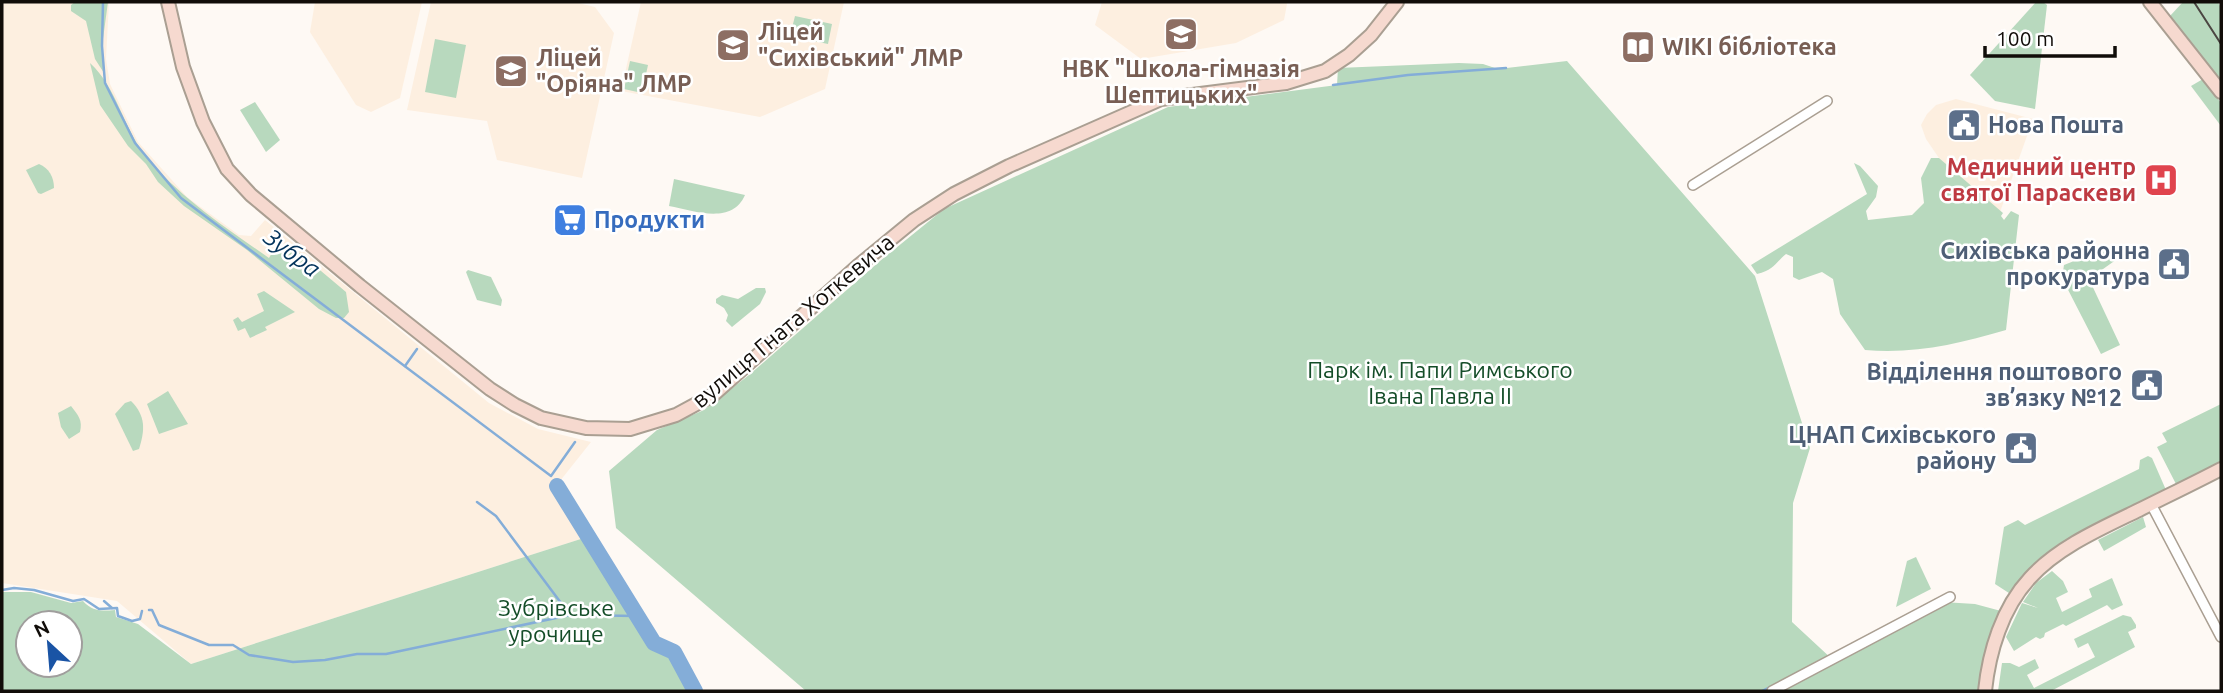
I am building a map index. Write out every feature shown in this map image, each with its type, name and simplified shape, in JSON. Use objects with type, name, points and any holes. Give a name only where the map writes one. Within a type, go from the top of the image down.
[{"type":"street","name":"вулиця Гната Хоткевича","points":[[168,2],[183,67],[203,122],[227,169],[251,195],[360,286],[490,389],[515,405],[541,418],[586,428],[630,429],[676,415],[713,395],[858,266],[914,220],[954,194],[1009,166],[1161,99],[1286,83],[1325,71],[1349,55],[1371,35],[1397,2]]},
{"type":"street","points":[[2150,2],[2221,92]]},
{"type":"street","points":[[1693,185],[1827,101]]},
{"type":"street","points":[[1986,691],[1991,654],[1998,633],[2011,606],[2030,577],[2070,546],[2221,469]]},
{"type":"street","points":[[2151,504],[2221,637]]},
{"type":"street","points":[[1772,691],[1950,597]]},
{"type":"shaded area","points":[[2,2],[109,2],[106,59],[110,84],[138,142],[187,197],[239,235],[251,236],[265,220],[489,403],[538,429],[591,442],[560,481],[587,537],[191,664],[117,601],[2,583]]},
{"type":"shaded area","points":[[315,2],[422,2],[400,98],[371,112],[356,105],[310,32]]},
{"type":"shaded area","name":"Ліцей \"Оріяна\" ЛМР","points":[[431,2],[574,2],[595,7],[614,33],[582,178],[497,160],[487,121],[407,110]]},
{"type":"shaded area","name":"Ліцей \"Сихівський\" ЛМР","points":[[641,2],[844,2],[825,89],[760,117],[621,91]]},
{"type":"shaded area","name":"НВК \"Школа-гімназія Шептицьких\"","points":[[1102,2],[1287,4],[1284,20],[1236,43],[1141,59],[1095,25]]},
{"type":"shaded area","points":[[1956,99],[2033,119],[2000,212],[1939,158],[1926,139],[1921,125],[1927,114],[1936,105]]},
{"type":"green space","points":[[75,2],[108,2],[102,46],[104,73],[95,59],[86,21],[71,11],[71,5]]},
{"type":"green space","points":[[2036,2],[2047,5],[2035,109],[1995,101],[1970,75]]},
{"type":"green space","points":[[2183,2],[2218,2],[2221,8],[2221,82],[2169,17]]},
{"type":"green space","points":[[795,16],[832,24],[828,44],[790,36]]},
{"type":"green space","points":[[435,39],[466,45],[456,98],[425,92]]},
{"type":"green space","points":[[630,61],[648,65],[642,93],[624,89]]},
{"type":"green space","name":"Парк ім. Папи Римського Івана Павла ІІ","points":[[1567,61],[1755,276],[1810,448],[1793,503],[1792,622],[1833,660],[1943,602],[1975,604],[2001,611],[1984,691],[806,691],[616,528],[609,471],[657,430],[704,410],[749,375],[944,209],[1168,107],[1337,85],[1338,68],[1459,63],[1483,64],[1498,69]]},
{"type":"green space","points":[[90,63],[107,84],[137,144],[173,185],[269,258],[276,246],[288,245],[302,255],[346,292],[349,312],[344,318],[336,318],[319,309],[247,250],[184,206],[158,182],[146,164],[128,146],[100,105]]},
{"type":"green space","points":[[2203,79],[2221,103],[2221,126],[2191,86]]},
{"type":"green space","points":[[255,102],[280,140],[266,152],[240,110]]},
{"type":"green space","points":[[1931,158],[1939,158],[2003,213],[2001,216],[2004,220],[2011,211],[2019,215],[2006,330],[1937,347],[1902,351],[1865,350],[1840,314],[1833,279],[1822,272],[1799,280],[1793,277],[1793,257],[1786,254],[1770,269],[1757,274],[1751,265],[1867,194],[1854,163],[1878,186],[1876,197],[1866,211],[1868,220],[1912,215],[1924,203],[1921,178]]},
{"type":"green space","points":[[39,164],[48,170],[54,184],[54,188],[41,194],[26,170]]},
{"type":"green space","points":[[674,179],[745,195],[739,204],[722,213],[701,213],[669,206]]},
{"type":"green space","points":[[2116,248],[2120,257],[2089,279],[2120,345],[2101,354],[2062,278],[2064,265],[2104,249]]},
{"type":"green space","points":[[468,270],[491,277],[502,300],[501,306],[477,300],[466,272]]},
{"type":"green space","points":[[756,288],[765,288],[766,292],[760,304],[732,327],[726,321],[728,315],[724,308],[716,303],[716,299],[722,295],[738,299]]},
{"type":"green space","points":[[264,291],[295,312],[250,338],[245,328],[238,331],[233,320],[238,317],[242,322],[264,311],[257,294]]},
{"type":"green space","points":[[168,391],[188,424],[159,434],[147,404]]},
{"type":"green space","points":[[131,401],[143,424],[139,449],[133,451],[115,414],[125,403]]},
{"type":"green space","points":[[2221,404],[2221,462],[2176,484],[2157,447],[2167,442],[2162,433]]},
{"type":"green space","points":[[71,406],[79,418],[81,428],[80,432],[69,439],[61,427],[58,413]]},
{"type":"green space","points":[[2148,456],[2152,458],[2166,490],[2095,527],[2012,595],[1995,584],[2004,527],[2018,520],[2025,525],[2139,469],[2140,460]]},
{"type":"green space","points":[[2143,517],[2146,527],[2104,551],[2098,540]]},
{"type":"green space","name":"Зубрівське урочище","points":[[587,537],[654,643],[674,652],[695,691],[2,691],[2,592],[31,592],[71,603],[83,601],[98,610],[115,610],[116,617],[138,624],[191,664]]},
{"type":"green space","points":[[1916,557],[1931,589],[1896,607],[1907,561]]},
{"type":"green space","points":[[2052,571],[2063,581],[2068,592],[2056,598],[2062,612],[2092,597],[2089,589],[2112,578],[2123,605],[2112,610],[2107,605],[2066,626],[2063,624],[2045,633],[2040,639],[2036,637],[2014,651],[2006,637],[2022,603],[2038,608],[2023,602],[2036,583]]},
{"type":"green space","points":[[2123,615],[2131,617],[2136,625],[2136,628],[2128,632],[2135,647],[2051,691],[1998,691],[2002,663],[2019,667],[2035,659],[2039,668],[2027,675],[2034,688],[2095,657],[2088,643],[2078,648],[2074,639]]},
{"type":"waterway","name":"Зубра","points":[[103,2],[105,83],[135,143],[181,198],[551,476],[575,442]]},
{"type":"waterway","points":[[1333,85],[1408,75],[1506,68]]},
{"type":"waterway","points":[[405,366],[417,349]]},
{"type":"waterway","name":"Зубра","points":[[557,486],[654,643],[674,652],[695,691]]},
{"type":"waterway","points":[[477,502],[496,516],[570,615]]},
{"type":"waterway","points":[[2,590],[34,590],[73,601],[84,599],[99,609],[117,608],[118,616],[132,621],[140,619],[142,611]]},
{"type":"waterway","points":[[104,601],[112,608]]},
{"type":"waterway","points":[[149,610],[152,610],[159,625],[209,645],[233,645],[249,655],[293,662],[357,654],[386,654],[570,615],[637,616]]},
{"type":"waterway","points":[[1762,691],[1770,687]]},
{"type":"tram line","points":[[2194,2],[2221,44]]},
{"type":"place","name":"НВК \"Школа-гімназія Шептицьких\"","points":[[1181,34]]},
{"type":"place","name":"Ліцей \"Сихівський\" ЛМР","points":[[733,45]]},
{"type":"place","name":"WIKI бібліотека","points":[[1638,47]]},
{"type":"place","name":"Ліцей \"Оріяна\" ЛМР","points":[[511,71]]},
{"type":"place","name":"Нова Пошта","points":[[1964,125]]},
{"type":"place","name":"Медичний центр святої Параскеви","points":[[2161,180]]},
{"type":"place","name":"Продукти","points":[[570,220]]},
{"type":"place","name":"Сихівська районна прокуратура","points":[[2174,264]]},
{"type":"place","name":"Відділення поштового зв’язку №12","points":[[2147,385]]},
{"type":"place","name":"ЦНАП Сихівського району","points":[[2021,448]]}]
